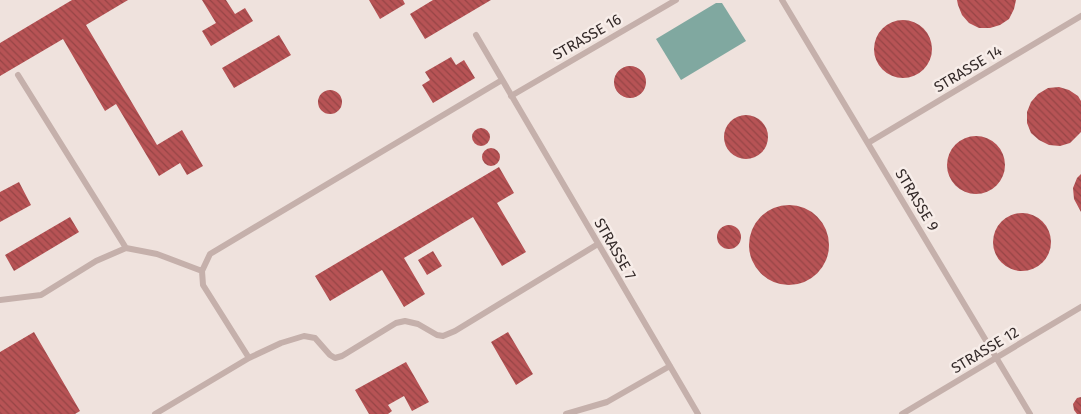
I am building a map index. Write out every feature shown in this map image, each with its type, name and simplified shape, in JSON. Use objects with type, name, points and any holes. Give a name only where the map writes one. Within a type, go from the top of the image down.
[{"type":"lane","name":"STRASSE 16","points":[[511,96],[676,0]]},
{"type":"lane","name":"STRASSE 9","points":[[782,0],[1030,414]]},
{"type":"lane","name":"STRASSE 14","points":[[868,143],[1081,16]]},
{"type":"lane","name":"STRASSE 7","points":[[476,35],[698,414]]},
{"type":"lane","points":[[18,75],[126,248]]},
{"type":"lane","points":[[249,358],[203,285],[202,270],[210,254],[502,80]]},
{"type":"lane","points":[[155,414],[249,358],[281,342],[304,336],[315,338],[335,358],[342,356],[396,323],[405,321],[418,324],[437,335],[443,336],[455,331],[598,244]]},
{"type":"lane","points":[[0,300],[41,295],[96,261],[126,248],[157,254],[202,270]]},
{"type":"lane","name":"STRASSE 12","points":[[902,414],[1081,306]]},
{"type":"lane","points":[[566,414],[607,402],[670,366]]},
{"type":"water","points":[[716,3],[722,3],[746,41],[681,80],[656,39]]},
{"type":"building","points":[[72,0],[128,0],[86,25],[157,145],[182,130],[203,166],[187,175],[180,163],[159,176],[116,104],[105,111],[63,39],[0,76],[0,43]]},
{"type":"building","points":[[202,0],[226,0],[235,14],[245,8],[253,21],[211,46],[202,31],[216,23]]},
{"type":"building","points":[[369,0],[403,0],[405,4],[380,19]]},
{"type":"building","points":[[433,0],[491,0],[425,39],[410,14]]},
{"type":"building","points":[[957,0],[1016,0],[1009,19],[1000,25],[990,28],[979,28],[969,23],[962,15]]},
{"type":"building","points":[[897,20],[909,20],[924,28],[932,43],[932,55],[924,70],[909,78],[897,78],[882,70],[874,55],[874,43],[882,28]]},
{"type":"building","points":[[279,35],[291,55],[234,88],[222,68]]},
{"type":"building","points":[[451,57],[456,65],[464,60],[475,78],[433,103],[422,85],[430,80],[425,72]]},
{"type":"building","points":[[630,66],[636,67],[641,71],[645,76],[645,88],[641,93],[636,97],[630,98],[624,97],[619,93],[615,88],[614,82],[615,76],[619,71],[624,67]]},
{"type":"building","points":[[1059,87],[1069,90],[1078,96],[1081,101],[1081,132],[1070,143],[1060,146],[1049,145],[1039,140],[1031,133],[1027,123],[1027,112],[1031,102],[1038,94],[1048,88]]},
{"type":"building","points":[[330,90],[339,93],[342,102],[339,111],[330,114],[321,111],[318,102],[321,93]]},
{"type":"building","points":[[742,115],[750,115],[762,121],[768,137],[762,153],[750,159],[742,159],[730,153],[724,141],[724,133],[730,121]]},
{"type":"building","points":[[477,128],[485,128],[490,133],[488,144],[477,146],[472,141],[472,133]]},
{"type":"building","points":[[970,136],[982,136],[997,144],[1005,159],[1005,171],[997,186],[982,194],[970,194],[955,186],[947,171],[947,159],[955,144]]},
{"type":"building","points":[[487,148],[495,148],[500,153],[498,164],[487,166],[482,161],[482,153]]},
{"type":"building","points":[[499,167],[514,193],[497,203],[526,252],[502,266],[473,217],[404,258],[425,294],[404,307],[382,270],[330,301],[315,276]]},
{"type":"building","points":[[1081,174],[1081,212],[1074,199],[1073,188]]},
{"type":"building","points":[[19,182],[31,205],[0,222],[0,192]]},
{"type":"building","points":[[789,205],[804,208],[817,217],[826,230],[829,245],[826,260],[817,273],[804,282],[789,285],[774,282],[761,273],[752,260],[749,245],[752,230],[761,217],[774,208]]},
{"type":"building","points":[[1016,213],[1028,213],[1043,221],[1051,236],[1051,248],[1043,263],[1028,271],[1016,271],[1001,263],[993,248],[993,236],[1001,221]]},
{"type":"building","points":[[70,217],[79,232],[14,271],[5,255]]},
{"type":"building","points":[[724,225],[734,225],[741,232],[741,242],[734,249],[724,249],[717,242],[717,232]]},
{"type":"building","points":[[433,251],[442,266],[427,275],[418,260]]},
{"type":"building","points":[[34,332],[80,411],[75,414],[0,414],[0,352]]},
{"type":"building","points":[[508,332],[533,374],[516,385],[491,342]]},
{"type":"building","points":[[406,362],[429,402],[412,411],[404,396],[388,405],[392,411],[388,414],[369,414],[355,390]]},
{"type":"building","points":[[1081,397],[1081,414],[1077,414],[1073,404],[1077,398]]}]
